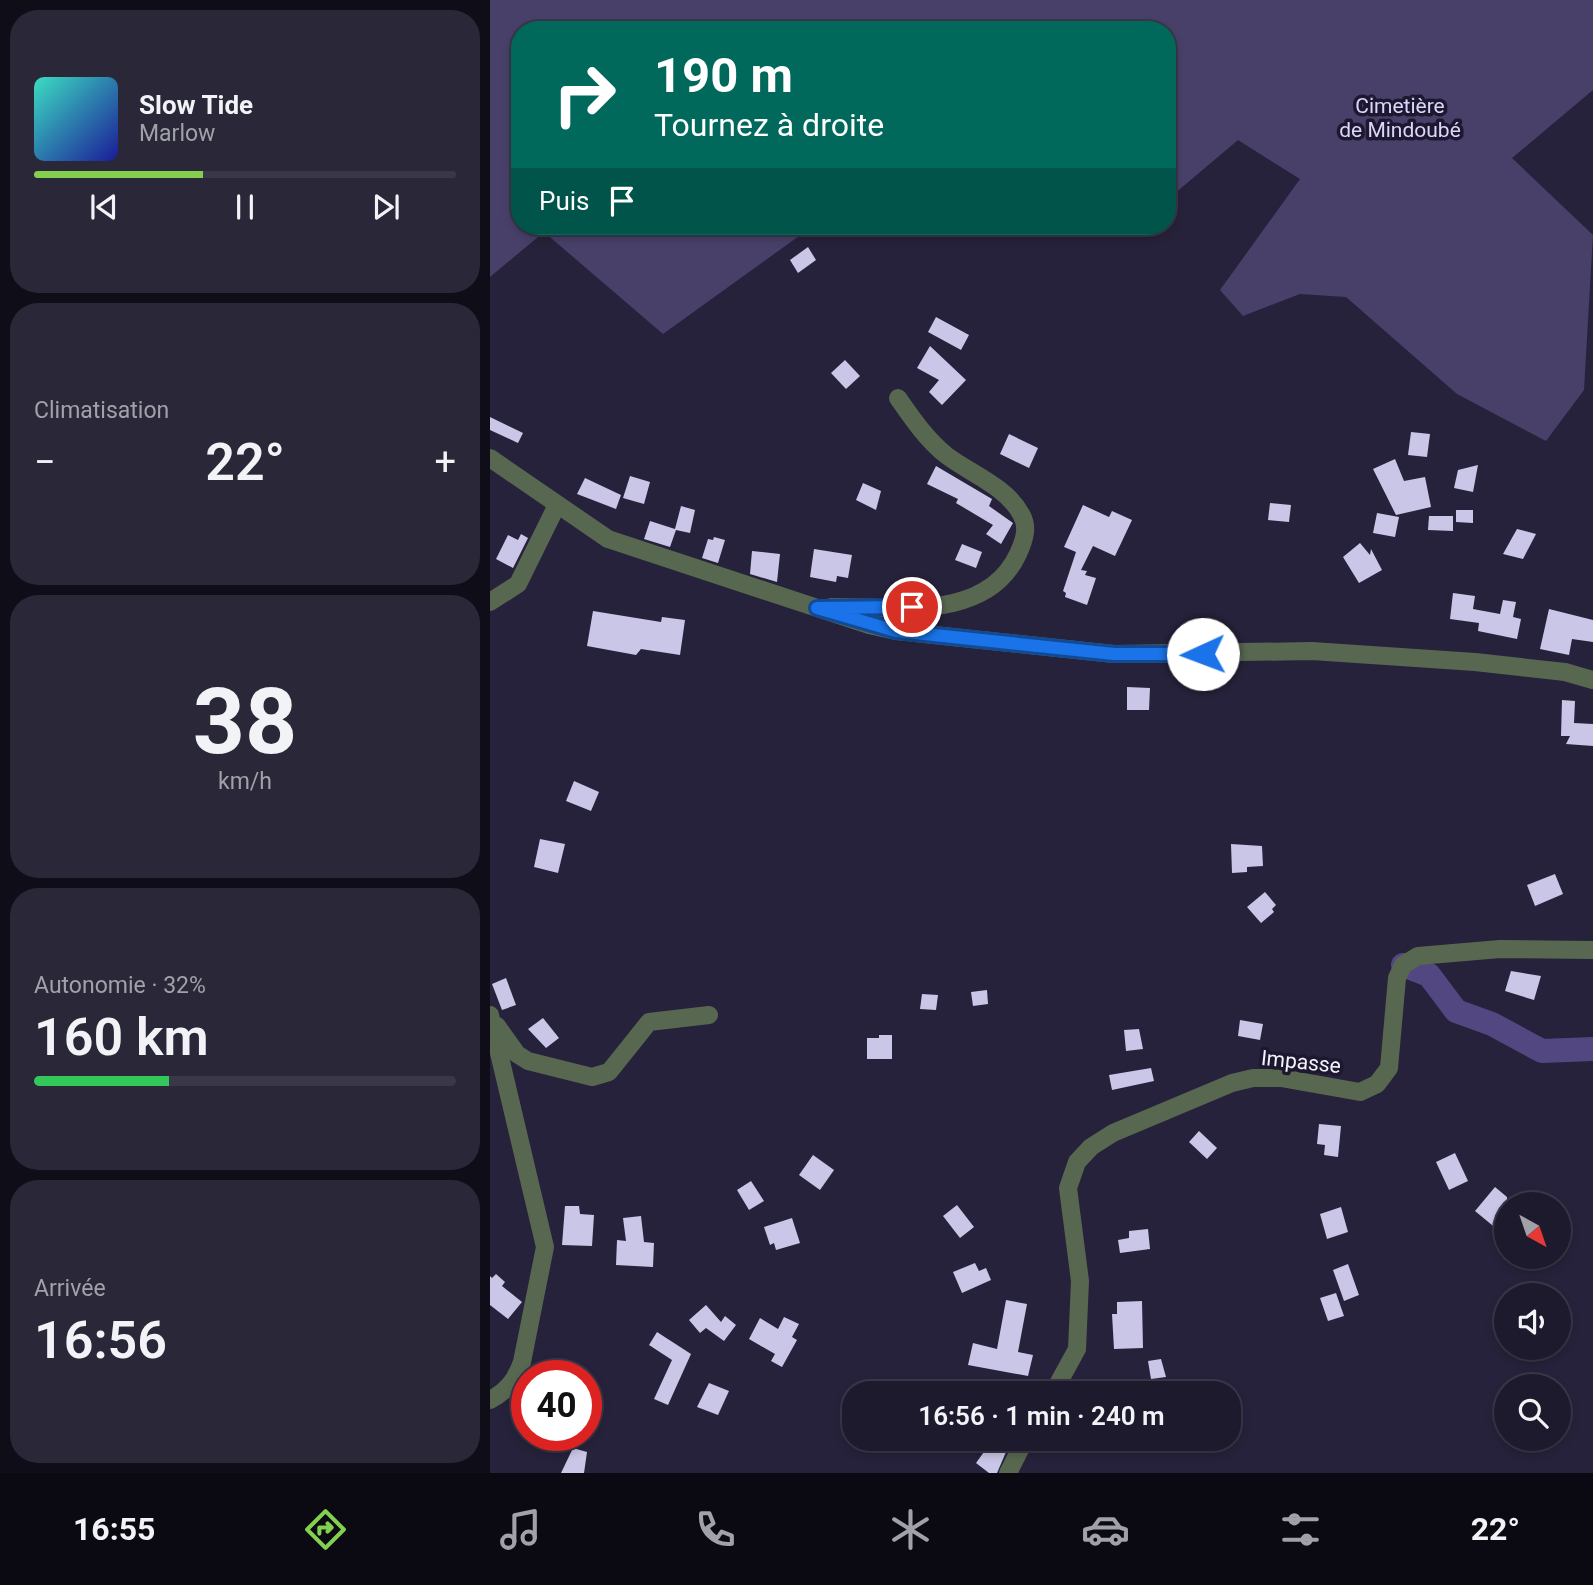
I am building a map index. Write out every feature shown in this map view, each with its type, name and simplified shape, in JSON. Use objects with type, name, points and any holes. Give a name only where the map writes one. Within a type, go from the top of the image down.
[{"type":"street","points":[[817,608],[912,607],[968,601],[994,586],[1011,569],[1022,545],[1026,529],[1021,513],[978,475],[947,456],[931,441],[898,398]]},
{"type":"street","points":[[490,458],[608,539],[817,608],[896,631],[1114,654],[1312,651],[1475,662],[1565,672],[1593,680]]},
{"type":"street","points":[[490,602],[518,584],[556,505]]},
{"type":"street","name":"Impasse","points":[[1060,1381],[1077,1349],[1080,1281],[1068,1188],[1077,1162],[1091,1147],[1139,1122],[1232,1083],[1253,1078],[1307,1081],[1360,1092],[1377,1084],[1389,1068],[1397,978],[1403,965],[1418,956],[1500,949],[1593,950]]},
{"type":"street","points":[[490,1016],[517,1054],[528,1061],[592,1077],[609,1072],[649,1022],[709,1015]]},
{"type":"street","points":[[490,1016],[545,1247],[522,1362],[516,1379],[503,1393],[490,1400]]},
{"type":"street","points":[[1008,1473],[1019,1451]]},
{"type":"green space","name":"Cimetière de Mindoubé","points":[[490,0],[1593,0],[1593,90],[1512,158],[1593,235],[1584,390],[1546,441],[1457,394],[1346,297],[1300,294],[1243,316],[1220,290],[1300,179],[1238,140],[1176,192],[1176,21],[511,21],[511,235],[540,235],[490,277]]},
{"type":"green space","name":"Cimetière de Mindoubé","points":[[548,235],[800,235],[663,334]]},
{"type":"building","points":[[808,247],[816,260],[798,273],[790,260]]},
{"type":"building","points":[[936,317],[969,335],[961,350],[928,332]]},
{"type":"building","points":[[930,346],[966,380],[942,405],[929,392],[939,380],[917,368]]},
{"type":"building","points":[[845,360],[860,376],[846,389],[831,373]]},
{"type":"building","points":[[490,417],[523,433],[518,443],[490,430]]},
{"type":"building","points":[[1411,432],[1430,434],[1427,457],[1408,455]]},
{"type":"building","points":[[1009,434],[1038,448],[1029,468],[1000,454]]},
{"type":"building","points":[[1395,459],[1404,481],[1425,477],[1431,507],[1396,515],[1373,469]]},
{"type":"building","points":[[1478,465],[1473,492],[1454,488],[1458,470]]},
{"type":"building","points":[[936,466],[992,499],[989,506],[1013,523],[1001,544],[986,534],[993,525],[956,503],[958,499],[927,484]]},
{"type":"building","points":[[630,476],[650,482],[644,504],[623,498]]},
{"type":"building","points":[[585,478],[621,495],[616,509],[577,494]]},
{"type":"building","points":[[863,483],[881,491],[876,510],[856,500]]},
{"type":"building","points":[[1270,503],[1291,505],[1289,522],[1268,520]]},
{"type":"building","points":[[1083,505],[1109,517],[1112,511],[1132,520],[1115,556],[1093,546],[1081,570],[1087,571],[1085,575],[1096,578],[1087,605],[1065,597],[1066,593],[1063,591],[1076,552],[1064,547]]},
{"type":"building","points":[[681,506],[695,510],[690,533],[676,530],[670,547],[644,539],[650,521],[675,529]]},
{"type":"building","points":[[1456,510],[1473,510],[1473,523],[1456,522]]},
{"type":"building","points":[[1377,513],[1399,517],[1395,537],[1373,533]]},
{"type":"building","points":[[1429,516],[1453,516],[1453,531],[1428,530]]},
{"type":"building","points":[[1517,529],[1536,534],[1523,559],[1503,554]]},
{"type":"building","points":[[521,534],[528,538],[513,568],[496,559],[508,535],[518,540]]},
{"type":"building","points":[[714,537],[725,540],[718,563],[702,558],[708,539],[713,540]]},
{"type":"building","points":[[1360,543],[1370,555],[1371,549],[1382,570],[1359,583],[1343,557]]},
{"type":"building","points":[[962,544],[982,552],[976,568],[955,560]]},
{"type":"building","points":[[814,549],[852,555],[848,578],[837,576],[836,582],[810,577]]},
{"type":"building","points":[[752,551],[780,554],[777,582],[750,574]]},
{"type":"building","points":[[1453,593],[1475,596],[1473,609],[1500,614],[1503,600],[1516,602],[1513,617],[1521,619],[1517,639],[1478,631],[1479,623],[1450,619]]},
{"type":"building","points":[[1549,609],[1593,620],[1593,642],[1572,639],[1569,655],[1540,649]]},
{"type":"building","points":[[593,611],[661,622],[662,617],[685,620],[680,655],[641,649],[636,655],[587,646]]},
{"type":"building","points":[[1127,687],[1150,688],[1149,710],[1127,710]]},
{"type":"building","points":[[1562,700],[1575,701],[1574,723],[1593,724],[1593,746],[1566,744],[1570,736],[1561,736]]},
{"type":"building","points":[[574,781],[599,792],[591,811],[566,801]]},
{"type":"building","points":[[540,839],[565,844],[558,873],[534,867]]},
{"type":"building","points":[[1231,844],[1262,846],[1263,866],[1247,867],[1247,872],[1232,873]]},
{"type":"building","points":[[1555,874],[1563,894],[1535,906],[1527,885]]},
{"type":"building","points":[[1265,892],[1276,905],[1272,909],[1274,912],[1261,923],[1247,907]]},
{"type":"building","points":[[1511,971],[1541,976],[1534,1000],[1505,991]]},
{"type":"building","points":[[506,978],[516,1005],[502,1010],[492,984]]},
{"type":"building","points":[[987,990],[988,1004],[973,1006],[971,992]]},
{"type":"building","points":[[922,994],[938,995],[936,1010],[920,1009]]},
{"type":"building","points":[[543,1018],[559,1038],[546,1048],[528,1029]]},
{"type":"building","points":[[1240,1020],[1263,1024],[1260,1040],[1238,1036]]},
{"type":"building","points":[[1139,1029],[1143,1049],[1126,1051],[1124,1030]]},
{"type":"building","points":[[879,1035],[892,1035],[892,1059],[867,1059],[867,1038],[879,1038]]},
{"type":"building","points":[[1151,1068],[1154,1081],[1112,1090],[1109,1075]]},
{"type":"building","points":[[1319,1124],[1341,1126],[1338,1157],[1324,1155],[1325,1145],[1317,1144]]},
{"type":"building","points":[[1199,1131],[1217,1148],[1207,1159],[1189,1142]]},
{"type":"building","points":[[1455,1153],[1468,1181],[1449,1190],[1436,1162]]},
{"type":"building","points":[[813,1155],[834,1170],[820,1190],[799,1175]]},
{"type":"building","points":[[751,1181],[764,1201],[749,1210],[737,1190]]},
{"type":"building","points":[[1495,1187],[1501,1192],[1494,1192],[1494,1227],[1475,1211]]},
{"type":"building","points":[[957,1205],[974,1227],[960,1238],[943,1216]]},
{"type":"building","points":[[565,1206],[579,1206],[580,1214],[594,1215],[592,1246],[562,1245]]},
{"type":"building","points":[[1341,1207],[1348,1232],[1327,1239],[1320,1214]]},
{"type":"building","points":[[641,1216],[644,1242],[654,1243],[653,1267],[616,1265],[617,1240],[626,1241],[623,1218]]},
{"type":"building","points":[[792,1218],[800,1243],[776,1250],[774,1243],[770,1245],[764,1227]]},
{"type":"building","points":[[1148,1229],[1150,1249],[1120,1253],[1118,1240],[1129,1238],[1129,1231]]},
{"type":"building","points":[[975,1263],[979,1271],[986,1268],[991,1280],[962,1293],[953,1272]]},
{"type":"building","points":[[1348,1264],[1359,1295],[1344,1301],[1333,1270]]},
{"type":"building","points":[[496,1274],[505,1282],[502,1286],[522,1302],[508,1319],[490,1305],[490,1276],[492,1278]]},
{"type":"building","points":[[1336,1293],[1344,1316],[1328,1321],[1320,1298]]},
{"type":"building","points":[[1006,1300],[1027,1304],[1018,1352],[1033,1355],[1028,1376],[968,1365],[973,1343],[997,1349]]},
{"type":"building","points":[[1142,1301],[1143,1348],[1114,1349],[1112,1314],[1117,1314],[1117,1302]]},
{"type":"building","points":[[706,1305],[721,1322],[725,1316],[736,1325],[724,1341],[706,1328],[700,1333],[689,1320]]},
{"type":"building","points":[[784,1317],[799,1324],[792,1337],[797,1340],[782,1367],[771,1361],[775,1354],[749,1339],[760,1318],[778,1329]]},
{"type":"building","points":[[657,1332],[691,1354],[668,1405],[654,1399],[672,1360],[649,1345]]},
{"type":"building","points":[[1161,1359],[1166,1377],[1151,1379],[1148,1361]]},
{"type":"building","points":[[709,1383],[729,1391],[718,1415],[697,1407]]},
{"type":"building","points":[[572,1451],[587,1452],[584,1473],[561,1473]]},
{"type":"building","points":[[985,1451],[1006,1451],[997,1473],[989,1473],[976,1463]]},
{"type":"waterway","points":[[1403,965],[1429,975],[1456,1011],[1492,1024],[1542,1051],[1593,1049]]},
{"type":"route","points":[[912,607],[817,608],[896,631],[1114,654],[1203,654]]}]
